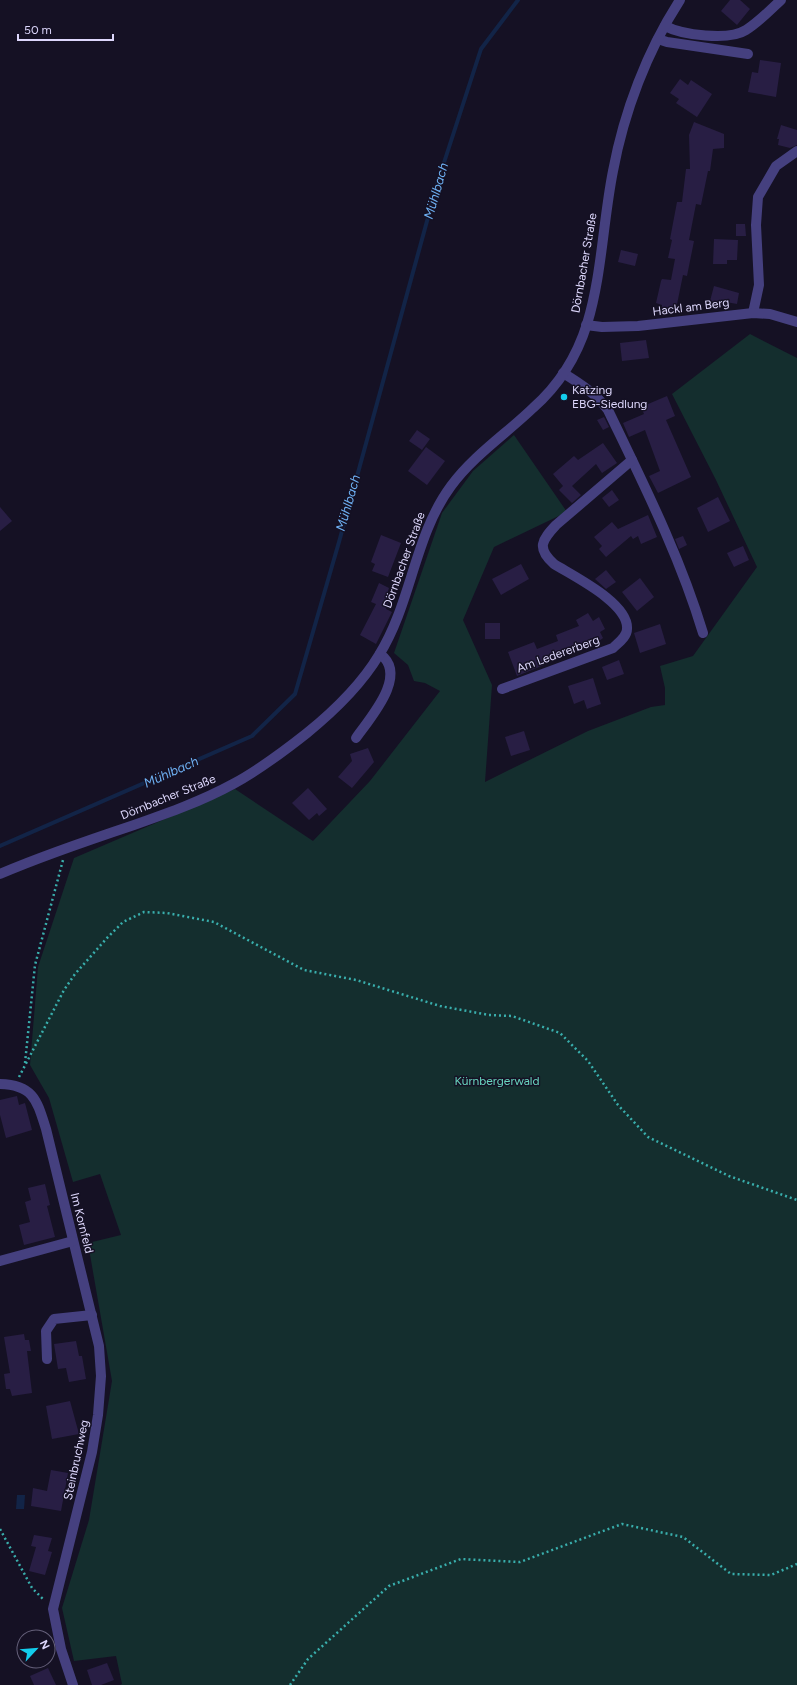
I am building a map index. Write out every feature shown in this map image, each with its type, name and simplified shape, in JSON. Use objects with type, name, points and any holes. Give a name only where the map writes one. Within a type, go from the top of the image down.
[{"type":"street","name":"Dörnbacher Straße","points":[[0,874],[66,848],[193,803],[244,777],[291,746],[317,725],[361,681],[380,654],[402,601],[422,542],[434,515],[446,494],[468,466],[534,408],[551,390],[563,373],[580,342],[592,300],[613,171],[620,138],[644,69],[658,38],[680,0]]},
{"type":"street","points":[[665,26],[681,33],[726,36],[737,34],[746,30],[781,0]]},
{"type":"street","points":[[658,38],[668,42],[748,54]]},
{"type":"street","points":[[753,313],[759,285],[756,225],[758,197],[776,166],[797,152]]},
{"type":"street","name":"Hackl am Berg","points":[[586,325],[602,327],[638,326],[753,313],[770,314],[797,322]]},
{"type":"street","points":[[563,373],[599,398],[608,410],[667,536],[697,613],[703,633]]},
{"type":"street","name":"Am Ledererberg","points":[[502,688],[613,648],[623,639],[627,630],[626,622],[612,602],[554,564],[546,557],[542,542],[546,535],[556,525],[632,460]]},
{"type":"street","points":[[356,738],[384,697],[390,681],[389,663],[380,654]]},
{"type":"street","name":"Im Kornfeld","points":[[0,1084],[15,1085],[26,1089],[33,1096],[40,1109],[92,1315]]},
{"type":"street","points":[[0,1261],[73,1241]]},
{"type":"street","points":[[47,1359],[46,1331],[54,1319],[92,1315]]},
{"type":"street","name":"Steinbruchweg","points":[[73,1685],[61,1649],[53,1609],[92,1452],[98,1415],[101,1376],[99,1346],[92,1315]]},
{"type":"path","points":[[25,1066],[35,966],[66,848]]},
{"type":"path","points":[[15,1085],[64,990],[75,974],[123,922],[144,912],[167,913],[214,922],[304,970],[356,980],[440,1006],[470,1012],[512,1016],[560,1033],[588,1061],[618,1105],[648,1137],[729,1176],[797,1200]]},
{"type":"path","points":[[290,1685],[308,1659],[389,1586],[461,1558],[520,1562],[622,1524],[683,1537],[731,1574],[770,1575],[797,1564]]},
{"type":"path","points":[[0,1529],[32,1588],[53,1609]]},
{"type":"green space","name":"Kürnbergerwald","points":[[750,334],[797,358],[797,1685],[120,1685],[122,1684],[116,1656],[74,1661],[62,1608],[89,1520],[112,1381],[88,1243],[121,1235],[100,1174],[73,1182],[49,1098],[30,1065],[38,967],[74,858],[235,789],[313,841],[370,781],[440,691],[425,683],[414,681],[408,665],[394,653],[442,513],[473,471],[514,435],[567,512],[494,547],[463,620],[492,685],[485,782],[588,731],[651,707],[665,705],[665,688],[660,666],[693,656],[757,567],[716,480],[672,394]]},
{"type":"water","points":[[17,1495],[25,1495],[24,1509],[16,1509]]},
{"type":"building","points":[[730,0],[740,0],[750,9],[737,25],[721,11]]},
{"type":"building","points":[[760,60],[781,63],[776,97],[748,92],[752,72],[758,73]]},
{"type":"building","points":[[680,79],[688,85],[691,80],[712,94],[697,117],[676,103],[679,99],[670,93]]},
{"type":"building","points":[[694,122],[724,134],[724,148],[713,149],[710,171],[708,171],[701,205],[696,204],[689,240],[694,241],[687,276],[683,275],[675,314],[661,312],[662,305],[656,303],[662,279],[671,280],[675,259],[668,258],[672,240],[670,239],[677,202],[682,202],[686,169],[690,169],[689,135]]},
{"type":"building","points":[[781,125],[797,130],[797,145],[790,148],[778,145],[779,139],[777,139]]},
{"type":"building","points":[[736,224],[745,224],[746,236],[736,236]]},
{"type":"building","points":[[714,239],[738,240],[737,260],[727,260],[727,264],[713,264]]},
{"type":"building","points":[[621,250],[638,254],[635,266],[618,262]]},
{"type":"building","points":[[714,286],[739,293],[737,304],[726,302],[725,305],[710,301]]},
{"type":"building","points":[[646,340],[649,358],[622,361],[620,343]]},
{"type":"building","points":[[667,396],[675,416],[666,420],[691,477],[658,493],[649,476],[660,471],[645,430],[629,437],[623,423],[644,414],[641,407]]},
{"type":"building","points":[[604,417],[609,427],[603,430],[597,420]]},
{"type":"building","points":[[417,430],[430,439],[422,450],[409,441]]},
{"type":"building","points":[[603,443],[617,463],[602,473],[596,464],[572,486],[581,495],[572,503],[559,490],[563,486],[553,474],[574,456],[578,460]]},
{"type":"building","points":[[426,447],[445,461],[427,485],[408,471]]},
{"type":"building","points":[[612,490],[619,500],[609,507],[602,498]]},
{"type":"building","points":[[718,497],[730,521],[708,532],[697,508]]},
{"type":"building","points":[[0,507],[12,521],[0,531]]},
{"type":"building","points":[[648,515],[657,537],[641,544],[638,536],[633,539],[631,536],[606,557],[599,549],[602,546],[594,537],[612,522],[618,529]]},
{"type":"building","points":[[381,535],[401,543],[388,577],[372,571],[375,564],[371,562]]},
{"type":"building","points":[[683,536],[687,545],[679,549],[675,539]]},
{"type":"building","points":[[743,546],[749,560],[734,567],[727,553]]},
{"type":"building","points":[[521,564],[529,579],[501,595],[492,579]]},
{"type":"building","points":[[606,570],[616,582],[606,589],[595,579]]},
{"type":"building","points":[[640,578],[654,597],[637,611],[622,592]]},
{"type":"building","points":[[379,583],[389,588],[387,594],[391,596],[386,609],[392,612],[376,644],[360,635],[376,604],[371,602]]},
{"type":"building","points":[[588,613],[593,621],[599,617],[605,629],[600,632],[603,638],[595,644],[543,663],[544,665],[517,676],[508,652],[534,642],[537,649],[558,641],[556,635],[579,626],[576,620]]},
{"type":"building","points":[[485,623],[500,623],[500,639],[485,639]]},
{"type":"building","points":[[660,624],[666,644],[640,653],[634,633]]},
{"type":"building","points":[[619,660],[624,674],[607,680],[602,667]]},
{"type":"building","points":[[593,678],[601,704],[587,709],[584,700],[574,704],[568,686]]},
{"type":"building","points":[[524,731],[530,750],[511,756],[505,737]]},
{"type":"building","points":[[368,748],[374,762],[352,788],[338,777],[352,761],[350,754]]},
{"type":"building","points":[[308,788],[327,809],[319,816],[317,813],[309,820],[292,803]]},
{"type":"building","points":[[17,1096],[19,1105],[25,1103],[32,1130],[6,1138],[0,1115],[0,1100]]},
{"type":"building","points":[[45,1184],[50,1205],[47,1206],[55,1237],[24,1245],[19,1225],[30,1222],[25,1202],[31,1200],[28,1188]]},
{"type":"building","points":[[24,1334],[25,1340],[29,1340],[31,1351],[27,1351],[32,1393],[12,1396],[10,1389],[6,1389],[4,1374],[10,1373],[4,1337]]},
{"type":"building","points":[[76,1341],[79,1356],[82,1356],[86,1379],[69,1382],[66,1368],[58,1369],[54,1344]]},
{"type":"building","points":[[70,1401],[79,1434],[52,1439],[46,1406]]},
{"type":"building","points":[[51,1470],[68,1473],[61,1511],[31,1506],[33,1488],[47,1491]]},
{"type":"building","points":[[34,1535],[52,1538],[48,1551],[52,1552],[45,1575],[29,1571],[36,1547],[31,1546]]},
{"type":"building","points":[[107,1663],[114,1680],[101,1685],[92,1685],[87,1670]]},
{"type":"building","points":[[48,1669],[56,1685],[34,1685],[30,1676]]},
{"type":"waterway","name":"Mühlbach","points":[[0,846],[252,736],[295,694],[339,542],[438,181],[481,49],[518,0]]},
{"type":"place","name":"Katzing EBG-Siedlung","points":[[564,397]]}]
